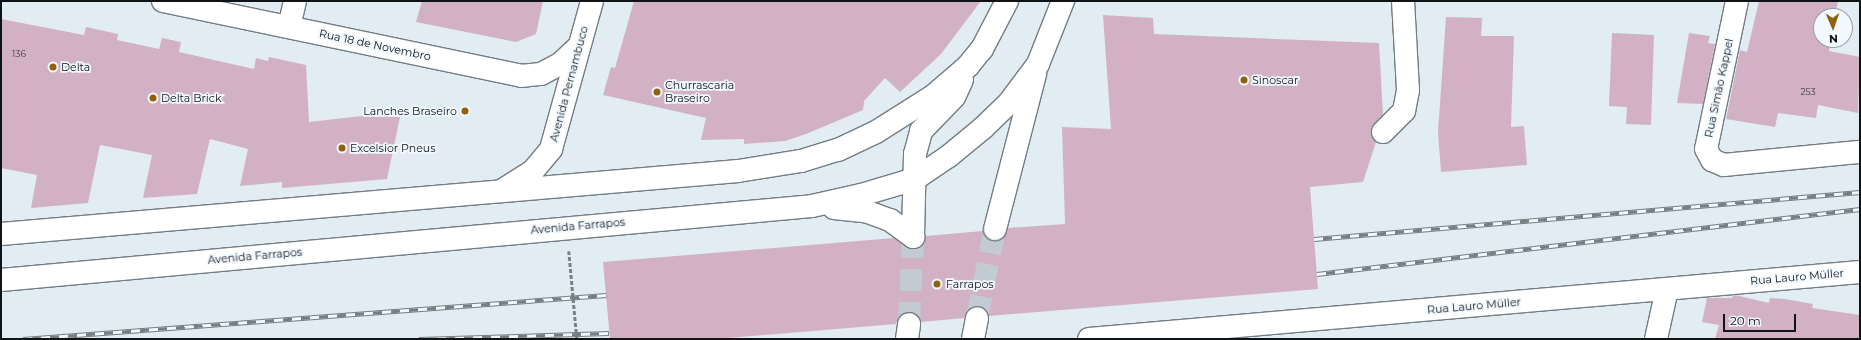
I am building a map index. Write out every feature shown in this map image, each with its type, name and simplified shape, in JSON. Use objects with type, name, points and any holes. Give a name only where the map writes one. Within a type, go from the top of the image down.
[{"type":"main road","name":"Rua 18 de Novembro","points":[[163,1],[521,76],[541,74],[560,64],[578,47]]},
{"type":"main road","points":[[289,27],[295,1]]},
{"type":"main road","name":"Avenida Pernambuco","points":[[501,191],[532,172],[551,149],[578,47],[592,1]]},
{"type":"main road","points":[[1,234],[738,171],[801,161],[838,150],[876,132],[911,112],[968,66],[982,49],[1007,1]]},
{"type":"main road","name":"Avenida Farrapos","points":[[1,280],[567,227],[812,206],[861,196],[915,179],[982,128],[1008,104],[1038,64],[1063,1]]},
{"type":"main road","points":[[1383,132],[1404,111],[1408,90],[1403,1]]},
{"type":"main road","name":"Rua Simão Kappel","points":[[1737,1],[1706,149],[1712,160],[1724,165],[1860,152]]},
{"type":"main road","points":[[995,229],[1038,64]]},
{"type":"main road","points":[[812,206],[865,211],[890,220],[913,237],[915,154],[921,131],[954,97],[968,66]]},
{"type":"main road","name":"Rua Lauro Müller","points":[[1089,339],[1860,272]]},
{"type":"main road","points":[[1656,339],[1667,289]]},
{"type":"path","points":[[567,227],[577,339]]},
{"type":"building","points":[[422,1],[543,1],[536,34],[516,42],[416,22]]},
{"type":"building","points":[[634,1],[981,1],[941,54],[900,92],[885,78],[864,101],[863,110],[806,134],[785,141],[744,144],[744,139],[701,140],[706,118],[603,95],[611,67],[615,68]]},
{"type":"building","points":[[1759,1],[1838,1],[1837,8],[1813,8],[1813,48],[1830,48],[1829,51],[1860,57],[1858,113],[1818,105],[1816,118],[1778,113],[1775,127],[1726,119],[1740,50],[1747,52]]},
{"type":"building","points":[[1103,15],[1153,18],[1154,34],[1379,43],[1383,114],[1371,128],[1371,136],[1376,142],[1363,182],[1310,187],[1318,289],[989,316],[985,308],[973,306],[967,310],[964,318],[921,322],[917,314],[910,312],[899,316],[896,324],[716,339],[610,339],[603,262],[894,238],[913,249],[923,245],[926,236],[983,231],[987,238],[998,241],[1004,237],[1008,228],[1065,224],[1062,127],[1111,129]]},
{"type":"building","points":[[1446,17],[1482,18],[1481,36],[1514,36],[1511,127],[1524,126],[1527,165],[1441,172],[1438,132]]},
{"type":"building","points":[[1,19],[84,35],[86,27],[118,34],[117,40],[159,49],[162,38],[181,42],[179,52],[254,69],[256,58],[268,61],[269,57],[306,65],[309,122],[371,115],[400,117],[387,179],[282,188],[282,182],[240,186],[248,149],[210,139],[197,194],[143,198],[152,155],[100,145],[88,203],[31,208],[37,175],[1,168]]},
{"type":"building","points":[[1612,33],[1654,35],[1651,125],[1626,124],[1627,107],[1609,106]]},
{"type":"building","points":[[1689,33],[1710,36],[1708,43],[1715,44],[1703,104],[1677,103]]},
{"type":"building","points":[[1735,295],[1769,303],[1770,298],[1785,299],[1813,304],[1812,308],[1860,315],[1860,339],[1715,339],[1719,325],[1702,322],[1707,298],[1731,298]]},
{"type":"tunnel","points":[[977,318],[995,229]]},
{"type":"tunnel","points":[[909,324],[913,237]]},
{"type":"railway","points":[[1314,239],[1860,192]]},
{"type":"railway","points":[[1317,274],[1860,209]]},
{"type":"railway","points":[[23,339],[606,295]]},
{"type":"railway","points":[[419,339],[609,333]]},
{"type":"place","name":"Delta","points":[[53,67]]},
{"type":"place","name":"Sinoscar","points":[[1244,80]]},
{"type":"place","name":"Churrascaria Braseiro","points":[[657,92]]},
{"type":"place","name":"Delta Brick","points":[[153,98]]},
{"type":"place","name":"Lanches Braseiro","points":[[465,111]]},
{"type":"place","name":"Excelsior Pneus","points":[[342,148]]},
{"type":"place","name":"Farrapos","points":[[937,284]]}]
